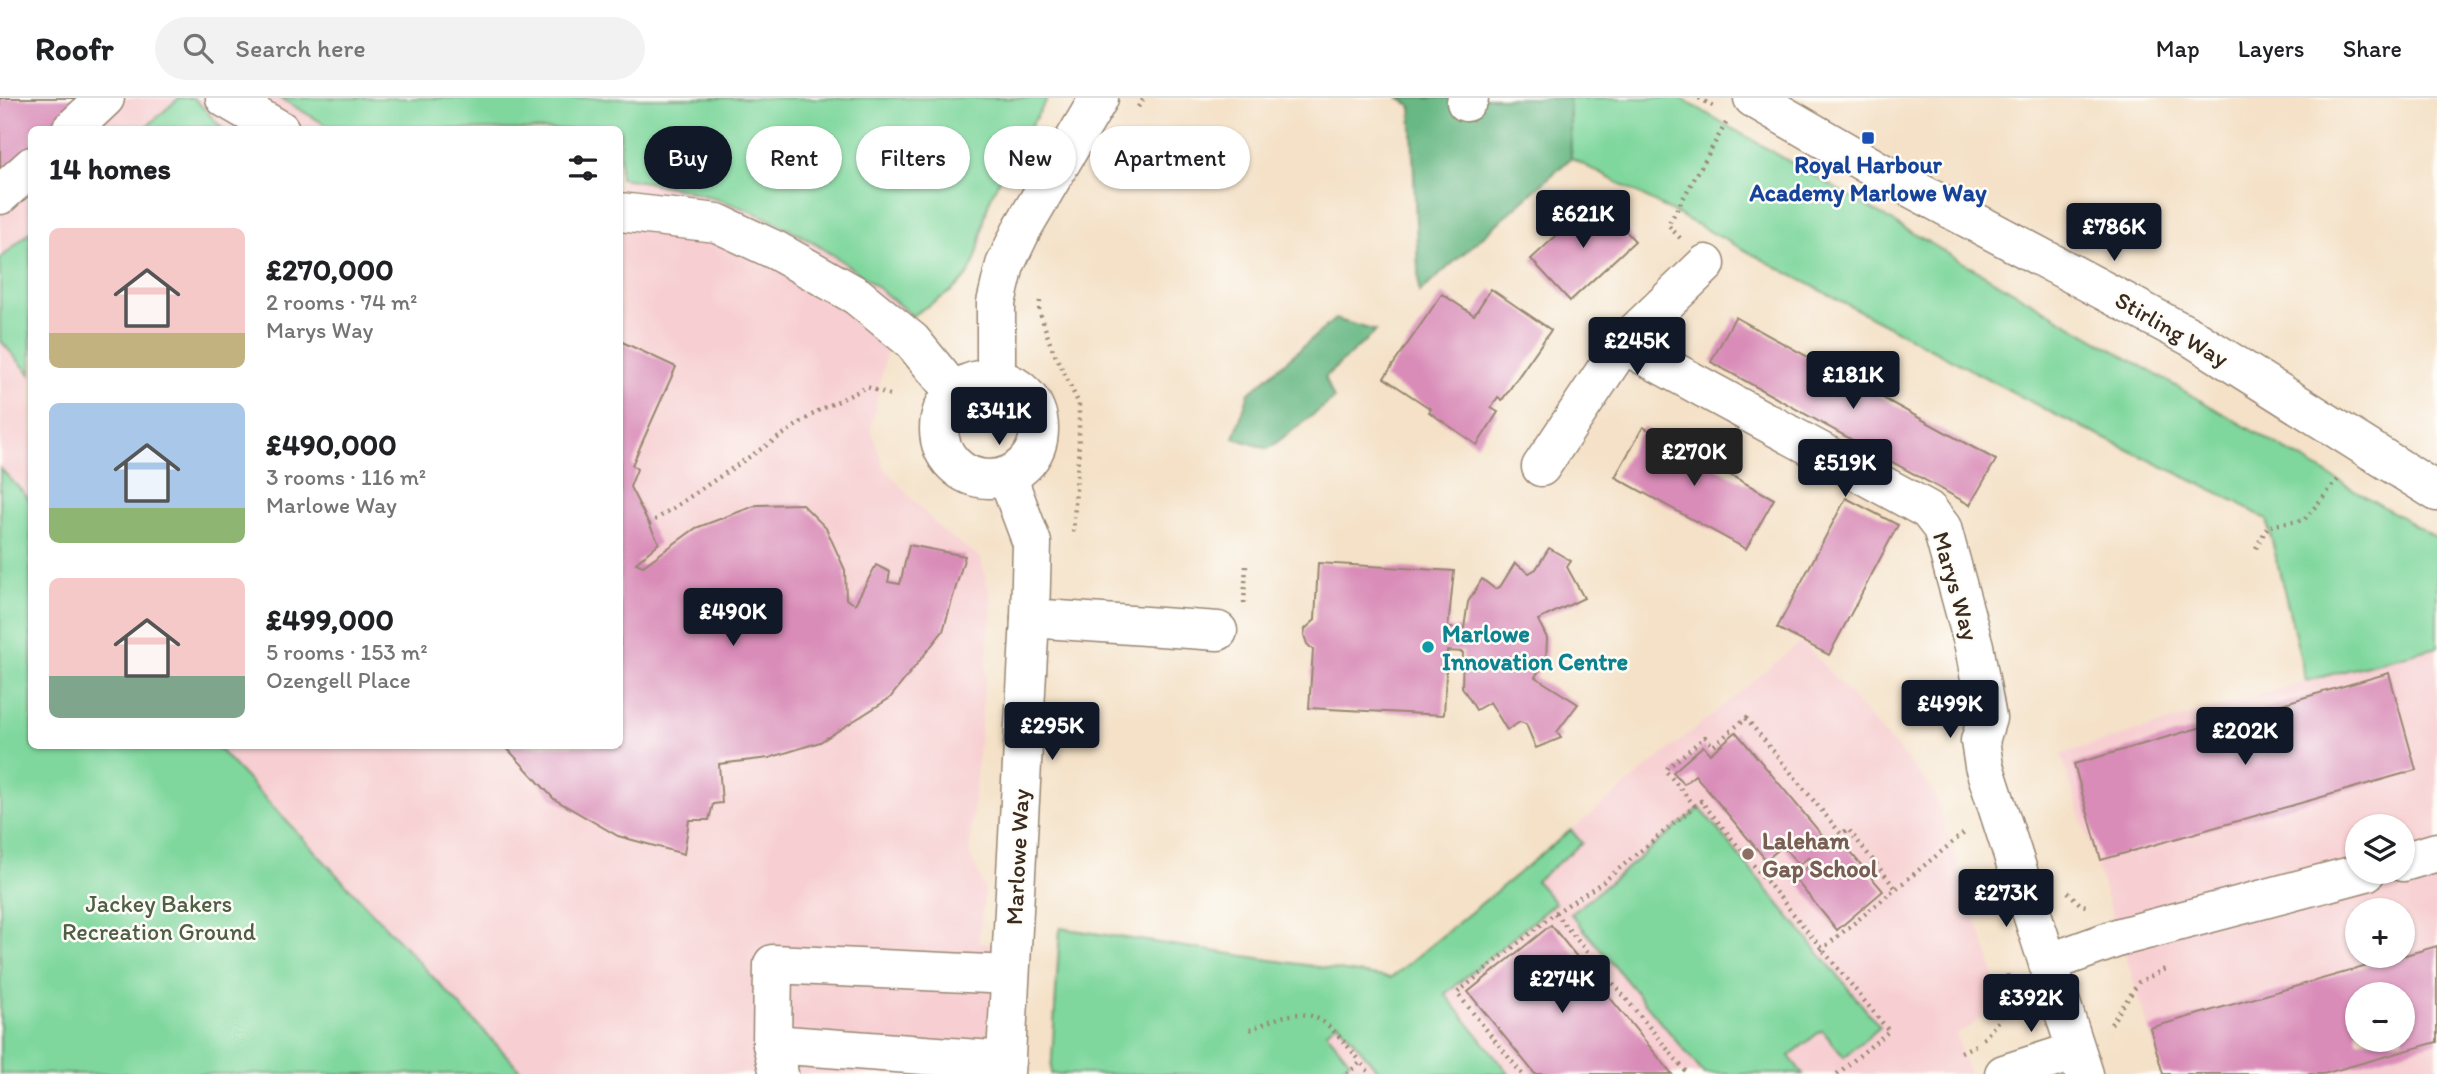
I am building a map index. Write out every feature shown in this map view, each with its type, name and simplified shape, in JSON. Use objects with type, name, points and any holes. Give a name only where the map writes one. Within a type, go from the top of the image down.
[{"type":"street","points":[[75,126],[105,98]]},
{"type":"street","points":[[225,98],[273,126]]},
{"type":"street","points":[[996,379],[996,303],[1005,265],[1023,228],[1099,98]]},
{"type":"street","name":"Stirling Way","points":[[1741,107],[1879,171],[2191,337],[2437,492]]},
{"type":"street","points":[[0,195],[28,170]]},
{"type":"street","points":[[623,212],[717,223],[777,251],[857,296],[912,341],[954,392]]},
{"type":"street","points":[[1541,467],[1623,344],[1706,264]]},
{"type":"street","name":"Marys Way","points":[[1623,344],[1927,510],[1942,528],[1974,646],[1987,718],[1980,741],[1984,766],[2048,962],[2090,1053]]},
{"type":"street","points":[[980,379],[996,379],[1012,383],[1025,393],[1035,407],[1040,423],[1039,439],[1033,455],[1022,468],[1007,476],[990,480],[973,477],[958,469],[946,456],[940,440],[939,423],[944,407],[954,392],[966,383],[980,379]]},
{"type":"street","name":"Marlowe Way","points":[[1005,1067],[1032,543],[1007,476]]},
{"type":"street","points":[[1030,618],[1231,619]]},
{"type":"street","points":[[2415,858],[2437,852]]},
{"type":"street","points":[[2048,962],[2120,937],[2345,878]]},
{"type":"street","points":[[1005,1067],[775,1059],[773,964],[1010,975]]},
{"type":"street","points":[[2004,1074],[2090,1053]]},
{"type":"path","points":[[1706,264],[1668,225],[1741,107]]},
{"type":"path","points":[[649,524],[818,411],[867,387],[890,395]]},
{"type":"path","points":[[2256,548],[2269,527],[2304,520],[2344,473]]},
{"type":"path","points":[[1231,619],[1246,566]]},
{"type":"path","points":[[1695,806],[1665,770],[1705,737],[1713,746],[1746,719],[1842,834],[1848,829],[1896,889]]},
{"type":"path","points":[[1522,1074],[1457,993],[1555,913],[1603,882],[1701,801],[1889,1031],[1837,1074]]},
{"type":"path","points":[[1821,950],[1967,831],[1970,843]]},
{"type":"path","points":[[2067,891],[2081,905],[2091,906]]},
{"type":"path","points":[[1555,913],[1688,1074]]},
{"type":"path","points":[[1961,1052],[1976,1046],[2004,1011],[2008,985],[2006,964]]},
{"type":"path","points":[[2090,1053],[2139,982],[2171,966]]},
{"type":"path","points":[[1250,1030],[1287,1014],[1310,1015],[1331,1027],[1370,1074]]},
{"type":"path","points":[[1347,1074],[1361,1062]]},
{"type":"shaded area","points":[[0,98],[1048,98],[1032,126],[984,126],[984,189],[995,189],[990,198],[981,246],[974,265],[963,281],[947,295],[912,316],[886,354],[871,429],[884,468],[941,530],[981,558],[992,604],[969,852],[985,891],[978,942],[994,945],[986,1074],[524,1074],[219,749],[623,749],[623,126],[28,126],[28,498],[0,468]]},
{"type":"shaded area","name":"Laleham Gap School","points":[[1802,641],[1932,788],[1994,976],[1988,1004],[1981,1017],[1956,1034],[1968,1074],[1051,1074],[1060,928],[1391,978]]},
{"type":"shaded area","points":[[2437,647],[2437,1074],[2163,1074],[2061,754],[2306,681]]},
{"type":"green space","points":[[179,98],[194,98],[220,126],[147,126]]},
{"type":"green space","points":[[280,98],[1048,98],[1031,126],[984,126],[984,189],[995,189],[987,207],[975,259],[965,278],[953,289],[912,316],[845,263],[811,241],[742,208],[680,189],[732,189],[732,126],[644,126],[644,182],[623,178],[623,126],[328,126]]},
{"type":"green space","points":[[1398,98],[1569,98],[1571,158],[1419,293],[1411,105]]},
{"type":"green space","points":[[1569,98],[1680,98],[2437,538],[2437,647],[2306,681],[2267,520],[2237,502],[2054,414],[1571,158]]},
{"type":"green space","points":[[28,234],[28,372],[0,340],[0,259]]},
{"type":"green space","points":[[1335,319],[1376,331],[1325,377],[1334,399],[1268,449],[1234,438],[1249,393]]},
{"type":"green space","name":"Jackey Bakers Recreation Ground","points":[[0,468],[28,498],[28,749],[219,749],[524,1074],[0,1074]]},
{"type":"green space","points":[[1700,808],[1880,1027],[1844,1057],[1822,1030],[1789,1056],[1803,1074],[1704,1074],[1571,914]]},
{"type":"green space","points":[[1571,830],[1582,843],[1536,881],[1555,903],[1445,994],[1509,1074],[1381,1074],[1338,1022],[1326,1032],[1350,1061],[1334,1074],[1051,1074],[1060,928],[1391,978]]},
{"type":"building","points":[[0,98],[87,98],[57,126],[28,126],[28,154],[0,179]]},
{"type":"building","points":[[1596,199],[1635,241],[1570,301],[1531,259]]},
{"type":"building","points":[[1491,289],[1551,330],[1502,400],[1498,397],[1491,408],[1498,412],[1477,445],[1429,412],[1431,409],[1384,378],[1442,294],[1474,315]]},
{"type":"building","points":[[1735,317],[1996,460],[1970,505],[1711,362]]},
{"type":"building","points":[[623,342],[676,367],[632,465],[637,469],[630,487],[659,543],[636,563],[643,566],[696,528],[757,505],[802,504],[826,528],[845,570],[846,599],[855,604],[876,565],[890,572],[888,582],[900,584],[909,545],[965,556],[943,631],[890,698],[820,742],[769,758],[719,764],[722,803],[713,804],[709,820],[689,820],[684,854],[618,836],[554,799],[508,749],[623,749]]},
{"type":"building","points":[[1643,427],[1774,499],[1746,549],[1615,477]]},
{"type":"building","points":[[1846,498],[1898,525],[1829,655],[1777,628]]},
{"type":"building","name":"Marlowe Innovation Centre","points":[[1549,548],[1571,561],[1567,567],[1584,598],[1538,620],[1547,638],[1546,660],[1535,677],[1578,704],[1557,732],[1561,738],[1536,748],[1526,724],[1520,722],[1507,730],[1490,702],[1476,710],[1462,687],[1463,652],[1447,651],[1444,715],[1309,708],[1313,650],[1304,635],[1305,629],[1315,620],[1318,563],[1454,571],[1448,628],[1464,628],[1468,602],[1482,579],[1495,589],[1500,587],[1515,563],[1529,573],[1536,569]]},
{"type":"building","points":[[2389,673],[2416,770],[2101,860],[2074,764]]},
{"type":"building","points":[[1736,732],[1832,847],[1840,840],[1883,891],[1837,930],[1794,878],[1813,862],[1809,857],[1799,865],[1783,846],[1766,860],[1695,775],[1684,784],[1673,772],[1703,746],[1710,754]]},
{"type":"building","points":[[1551,925],[1672,1074],[1535,1074],[1468,992]]},
{"type":"building","points":[[2437,946],[2437,1042],[2415,1048],[2415,982],[2345,982],[2345,1052],[2401,1052],[2323,1074],[2163,1074],[2150,1028],[2360,968],[2415,968],[2415,952]]},
{"type":"place","name":"Royal Harbour Academy Marlowe Way","points":[[1868,138]]},
{"type":"place","name":"Marlowe Innovation Centre","points":[[1428,647]]},
{"type":"place","name":"Laleham Gap School","points":[[1748,854]]}]
